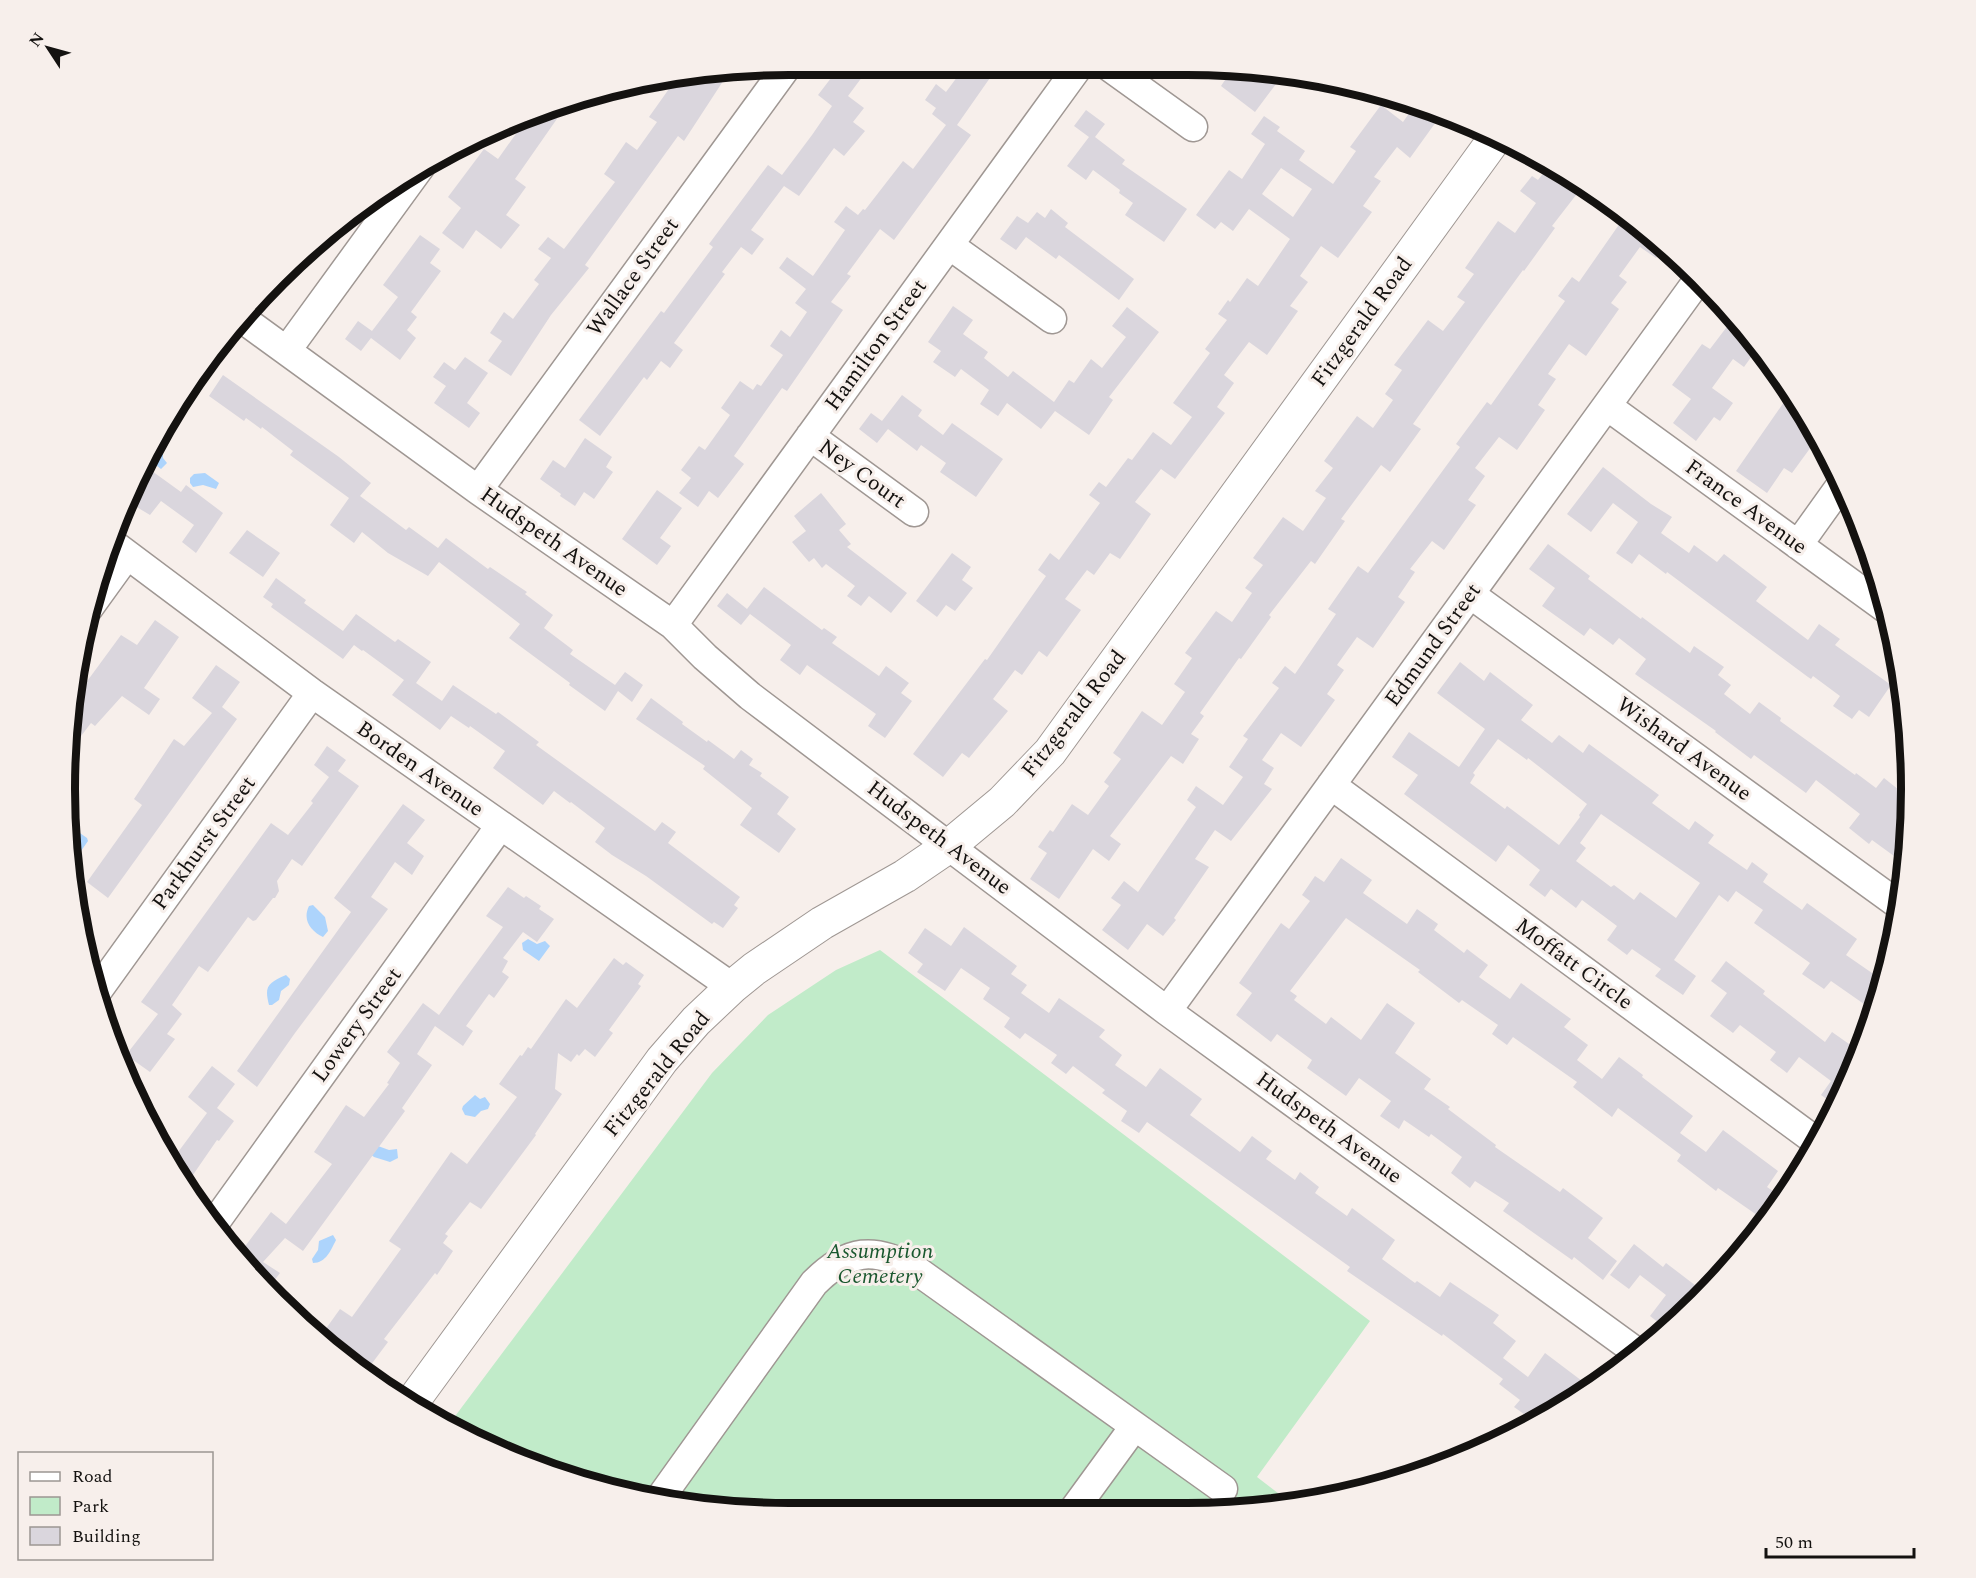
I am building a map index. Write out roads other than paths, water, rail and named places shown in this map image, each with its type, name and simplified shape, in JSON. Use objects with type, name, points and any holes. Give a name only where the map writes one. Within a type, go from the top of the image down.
[{"type":"main road","name":"Fitzgerald Road","points":[[416,1397],[662,1060],[696,1021],[732,987],[776,953],[822,923],[905,876],[949,846],[1002,802],[1050,752],[1491,144]]},
{"type":"street","name":"Wallace Street","points":[[478,490],[780,75]]},
{"type":"street","name":"Hamilton Street","points":[[673,625],[1072,75]]},
{"type":"street","points":[[1120,75],[1193,127]]},
{"type":"street","points":[[287,350],[406,187]]},
{"type":"street","points":[[949,245],[1052,319]]},
{"type":"street","name":"Edmund Street","points":[[1167,1011],[1694,286]]},
{"type":"street","name":"Hudspeth Avenue","points":[[248,323],[478,490],[673,625],[705,657],[750,696],[1167,1011],[1631,1348]]},
{"type":"street","name":"France Avenue","points":[[1606,406],[1876,602]]},
{"type":"street","name":"Ney Court","points":[[810,436],[914,512]]},
{"type":"street","points":[[1798,545],[1836,492]]},
{"type":"street","points":[[111,566],[120,549]]},
{"type":"street","name":"Borden Avenue","points":[[120,549],[312,693],[732,987]]},
{"type":"street","name":"Wishard Avenue","points":[[1470,594],[1892,900]]},
{"type":"street","name":"Parkhurst Street","points":[[102,984],[312,693]]},
{"type":"street","name":"Moffatt Circle","points":[[1331,785],[1810,1137]]},
{"type":"street","name":"Lowery Street","points":[[218,1218],[500,826]]},
{"type":"street","points":[[665,1492],[814,1283],[830,1267],[850,1257],[873,1254],[896,1258],[916,1270],[1222,1489]]},
{"type":"street","points":[[1079,1503],[1134,1427]]},
{"type":"water","points":[[161,450],[167,463],[161,469],[154,464]]},
{"type":"water","points":[[205,473],[219,483],[216,489],[203,485],[193,487],[190,483],[190,478],[194,474]]},
{"type":"water","points":[[77,831],[88,841],[79,854],[77,836]]},
{"type":"water","points":[[313,905],[325,917],[328,931],[323,937],[311,928],[307,920],[309,906]]},
{"type":"water","points":[[528,939],[537,944],[545,941],[550,946],[539,961],[523,950],[522,943]]},
{"type":"water","points":[[286,975],[290,979],[289,985],[281,991],[279,1000],[269,1005],[267,989],[275,980]]},
{"type":"water","points":[[475,1095],[480,1099],[485,1097],[490,1104],[488,1109],[481,1111],[475,1117],[465,1115],[463,1106]]},
{"type":"water","points":[[378,1146],[389,1150],[397,1149],[398,1158],[390,1162],[374,1157],[369,1153]]},
{"type":"water","points":[[333,1235],[336,1240],[328,1255],[321,1261],[313,1263],[312,1259],[318,1250],[319,1241]]},
{"type":"park label","name":"Assumption Cemetery","points":[[880,1264]]}]
